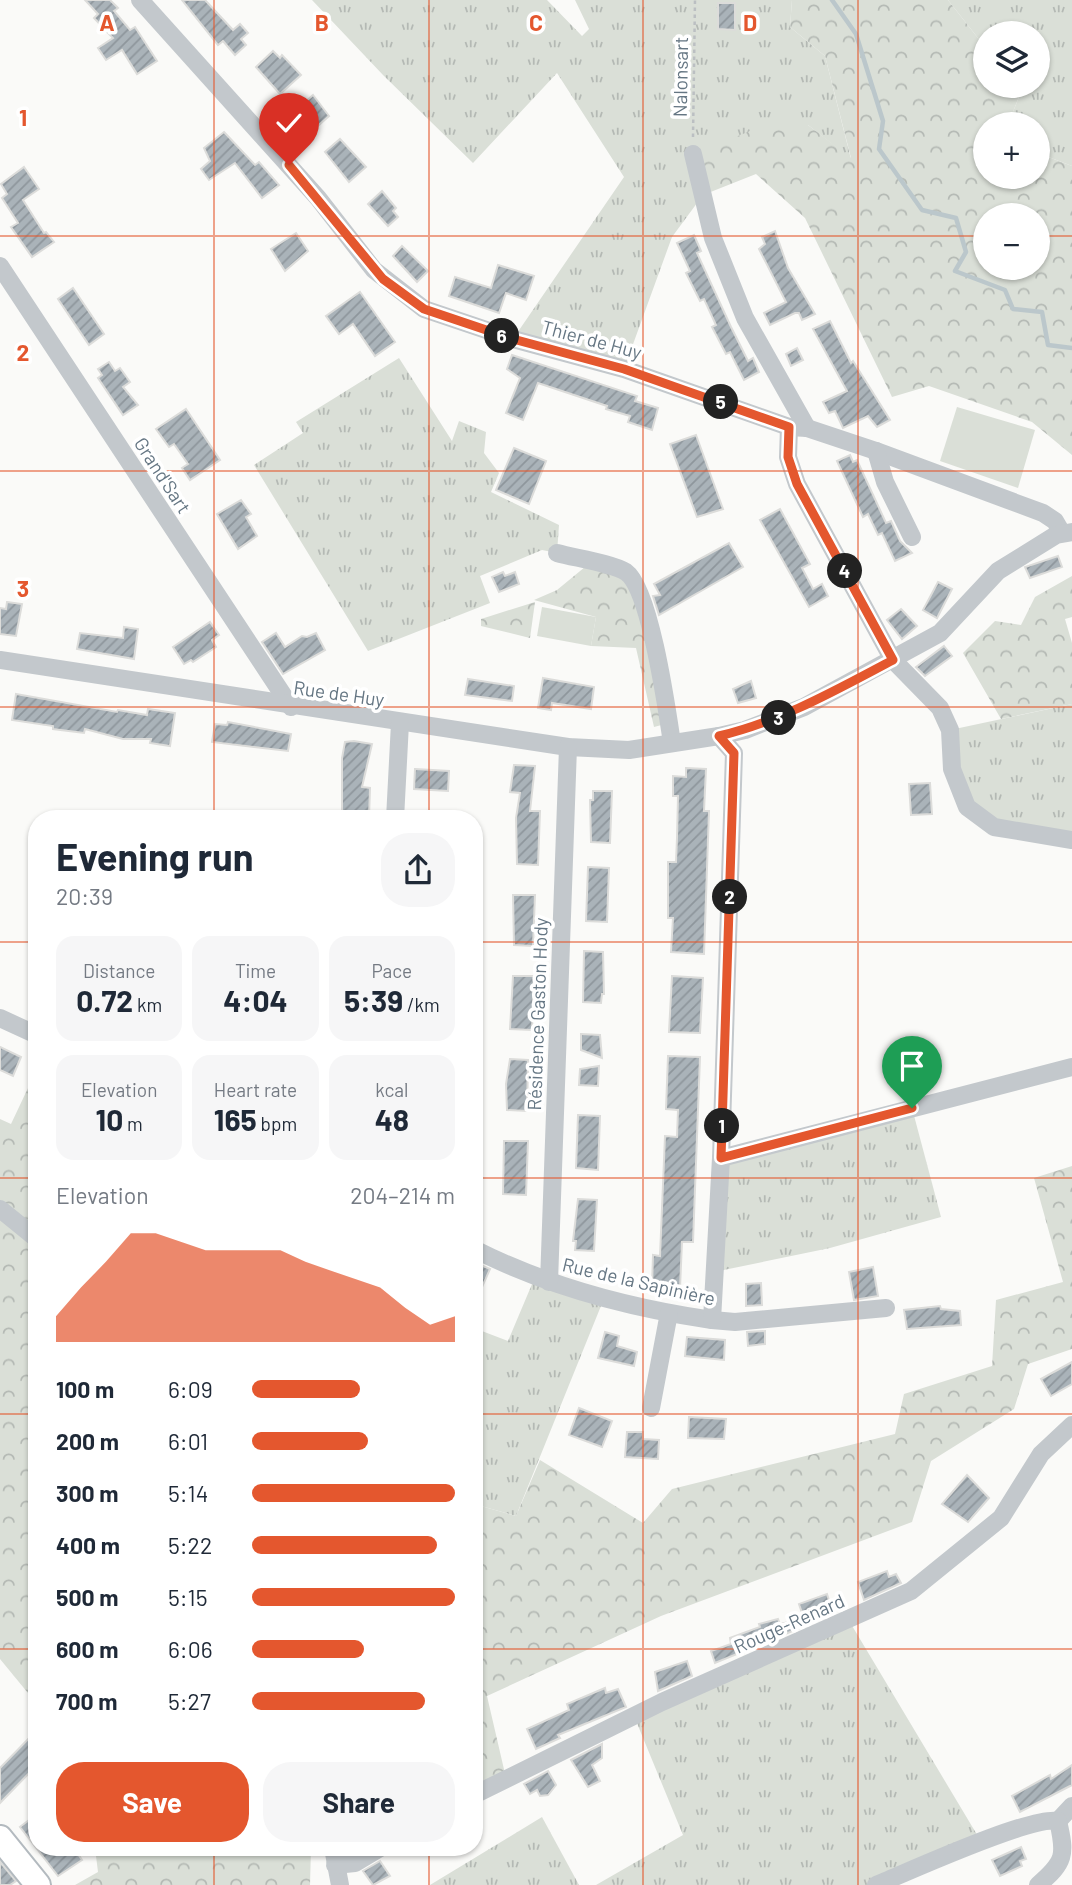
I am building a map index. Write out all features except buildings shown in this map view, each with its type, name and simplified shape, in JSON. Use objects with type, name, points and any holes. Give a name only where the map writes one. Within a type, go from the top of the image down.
[{"type":"main road","points":[[0,1838],[38,1885]]},
{"type":"street","name":"Thier de Huy","points":[[140,0],[318,198],[374,270],[424,309],[513,339],[624,369],[789,427],[807,428],[876,451],[1043,513],[1067,533]]},
{"type":"street","points":[[693,154],[713,237],[745,318],[807,428]]},
{"type":"street","name":"Grand'Sart","points":[[0,266],[291,707]]},
{"type":"street","points":[[789,427],[788,457],[797,484],[893,660],[940,708],[950,730],[952,769],[967,807],[993,827],[1072,840]]},
{"type":"street","points":[[876,451],[885,482],[912,537]]},
{"type":"street","points":[[893,660],[940,633],[998,571],[1067,533]]},
{"type":"street","points":[[558,553],[625,572],[637,584],[647,613],[672,743]]},
{"type":"street","name":"Rue de Huy","points":[[0,660],[400,723],[568,747],[629,750],[719,736],[769,722],[804,707],[893,660]]},
{"type":"street","points":[[395,810],[400,723]]},
{"type":"street","points":[[712,1320],[721,1158],[734,753],[719,736]]},
{"type":"street","name":"Résidence Gaston Hody","points":[[548,1282],[568,747]]},
{"type":"street","points":[[0,1018],[28,1031]]},
{"type":"street","points":[[721,1158],[1072,1067]]},
{"type":"street","points":[[0,1209],[28,1232]]},
{"type":"street","name":"Rue de la Sapinière","points":[[483,1254],[515,1270],[548,1282],[712,1320],[735,1322],[886,1308]]},
{"type":"street","points":[[651,1408],[669,1312]]},
{"type":"street","name":"Rouge-Renard","points":[[483,1791],[662,1702],[911,1591],[1001,1518],[1041,1454],[1072,1425]]},
{"type":"street","points":[[1058,1821],[1072,1806]]},
{"type":"street","points":[[876,1885],[1015,1830],[1050,1819],[1058,1821]]},
{"type":"street","points":[[1038,1885],[1062,1861],[1063,1848],[1058,1821]]},
{"type":"street","points":[[334,1856],[355,1863],[367,1856]]},
{"type":"street","points":[[334,1856],[340,1885]]},
{"type":"path","name":"Nalonsart","points":[[693,154],[695,0]]},
{"type":"green space","points":[[312,0],[547,0],[582,36],[589,29],[575,0],[792,0],[790,27],[825,56],[851,159],[808,125],[703,195],[672,237],[624,369],[513,339],[624,177],[557,73],[473,163],[383,75]]},
{"type":"green space","points":[[792,0],[948,0],[973,32],[973,98],[1019,98],[1013,112],[973,112],[973,189],[1050,189],[1050,158],[1072,166],[1072,455],[1032,422],[929,386],[892,397],[805,218],[756,174],[703,195],[693,154],[768,124],[808,125],[851,158],[825,56],[790,27]]},
{"type":"green space","points":[[948,0],[1072,0],[1072,166],[1050,158],[1050,112],[1013,112],[1019,98],[1050,98],[1050,21],[973,21],[973,32]]},
{"type":"green space","points":[[399,358],[452,441],[459,421],[486,432],[484,453],[499,473],[491,492],[559,525],[557,553],[542,550],[480,576],[490,603],[368,651],[254,465],[303,433],[296,422]]},
{"type":"green space","points":[[957,407],[1035,430],[1018,488],[940,461]]},
{"type":"green space","points":[[591,562],[637,584],[669,723],[654,727],[636,648],[591,646],[596,617],[534,600],[557,590]]},
{"type":"green space","points":[[1072,576],[1072,617],[1065,619],[1072,643],[1072,704],[1001,719],[963,653],[995,621],[1021,625],[1035,597]]},
{"type":"green space","points":[[535,602],[530,638],[481,626],[481,619]]},
{"type":"green space","points":[[542,607],[596,617],[591,646],[537,636]]},
{"type":"green space","points":[[1072,704],[1072,840],[994,827],[967,807],[950,730]]},
{"type":"green space","points":[[28,1088],[28,1693],[0,1659],[0,1119],[11,1124]]},
{"type":"green space","points":[[912,1108],[941,1217],[830,1248],[714,1272],[721,1158]]},
{"type":"green space","points":[[1072,1166],[1072,1349],[1028,1364],[1014,1409],[931,1461],[912,1522],[661,1616],[487,1696],[506,1778],[483,1790],[483,1507],[516,1516],[540,1460],[643,1523],[672,1489],[895,1434],[904,1394],[992,1366],[996,1300],[1063,1282],[1034,1178]]},
{"type":"green space","points":[[535,1277],[605,1296],[516,1516],[483,1507],[483,1331],[508,1341]]},
{"type":"green space","points":[[848,1619],[982,1843],[876,1885],[596,1885],[683,1835],[634,1716]]},
{"type":"green space","points":[[542,1817],[579,1885],[430,1885],[478,1856],[483,1856],[483,1853]]},
{"type":"green space","points":[[96,1856],[311,1856],[310,1885],[75,1885],[98,1872]]},
{"type":"waterway","points":[[832,0],[856,34],[883,121],[879,149],[922,210],[956,218],[966,252],[955,271],[1005,290],[1013,309],[1042,312],[1048,345],[1072,348]]},
{"type":"route","points":[[289,165],[374,270],[424,309],[513,339],[624,369],[756,413],[789,427],[788,457],[797,484],[893,660],[804,707],[746,730],[719,736],[734,753],[721,1158],[912,1108]]}]
